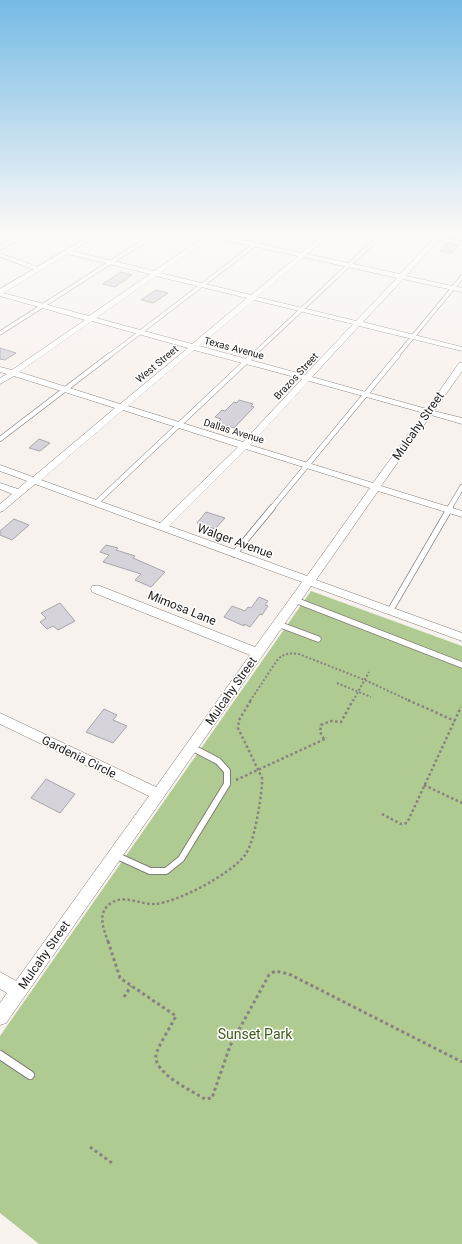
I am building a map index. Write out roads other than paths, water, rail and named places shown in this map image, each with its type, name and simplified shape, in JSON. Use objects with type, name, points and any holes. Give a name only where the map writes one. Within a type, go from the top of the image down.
[{"type":"street","points":[[0,382],[128,292]]},
{"type":"street","points":[[231,292],[462,349]]},
{"type":"street","name":"West Street","points":[[0,509],[258,292]]},
{"type":"street","name":"Brazos Street","points":[[162,528],[244,446],[387,292]]},
{"type":"street","name":"Texas Avenue","points":[[0,293],[139,333],[462,421]]},
{"type":"street","name":"Mulcahy Street","points":[[0,1017],[462,365]]},
{"type":"street","name":"Dallas Avenue","points":[[0,369],[462,514]]},
{"type":"street","name":"Walger Avenue","points":[[0,468],[462,637]]},
{"type":"street","points":[[0,486],[19,493]]},
{"type":"street","name":"Mimosa Lane","points":[[96,588],[258,653]]},
{"type":"street","name":"Gardenia Circle","points":[[0,718],[158,794]]},
{"type":"street","points":[[0,980],[18,991]]},
{"type":"lane","points":[[0,333],[64,292]]},
{"type":"lane","points":[[0,439],[193,292]]},
{"type":"lane","points":[[96,503],[321,292]]},
{"type":"lane","points":[[234,554],[450,292]]},
{"type":"lane","points":[[390,611],[462,487]]},
{"type":"lane","points":[[295,600],[462,665]]},
{"type":"lane","points":[[278,624],[318,639]]},
{"type":"lane","points":[[114,855],[150,871],[166,870],[181,859],[228,784],[227,771],[218,761],[191,747]]},
{"type":"lane","points":[[0,1055],[30,1075]]},
{"type":"park label","name":"Sunset Park","points":[[255,1034]]}]
